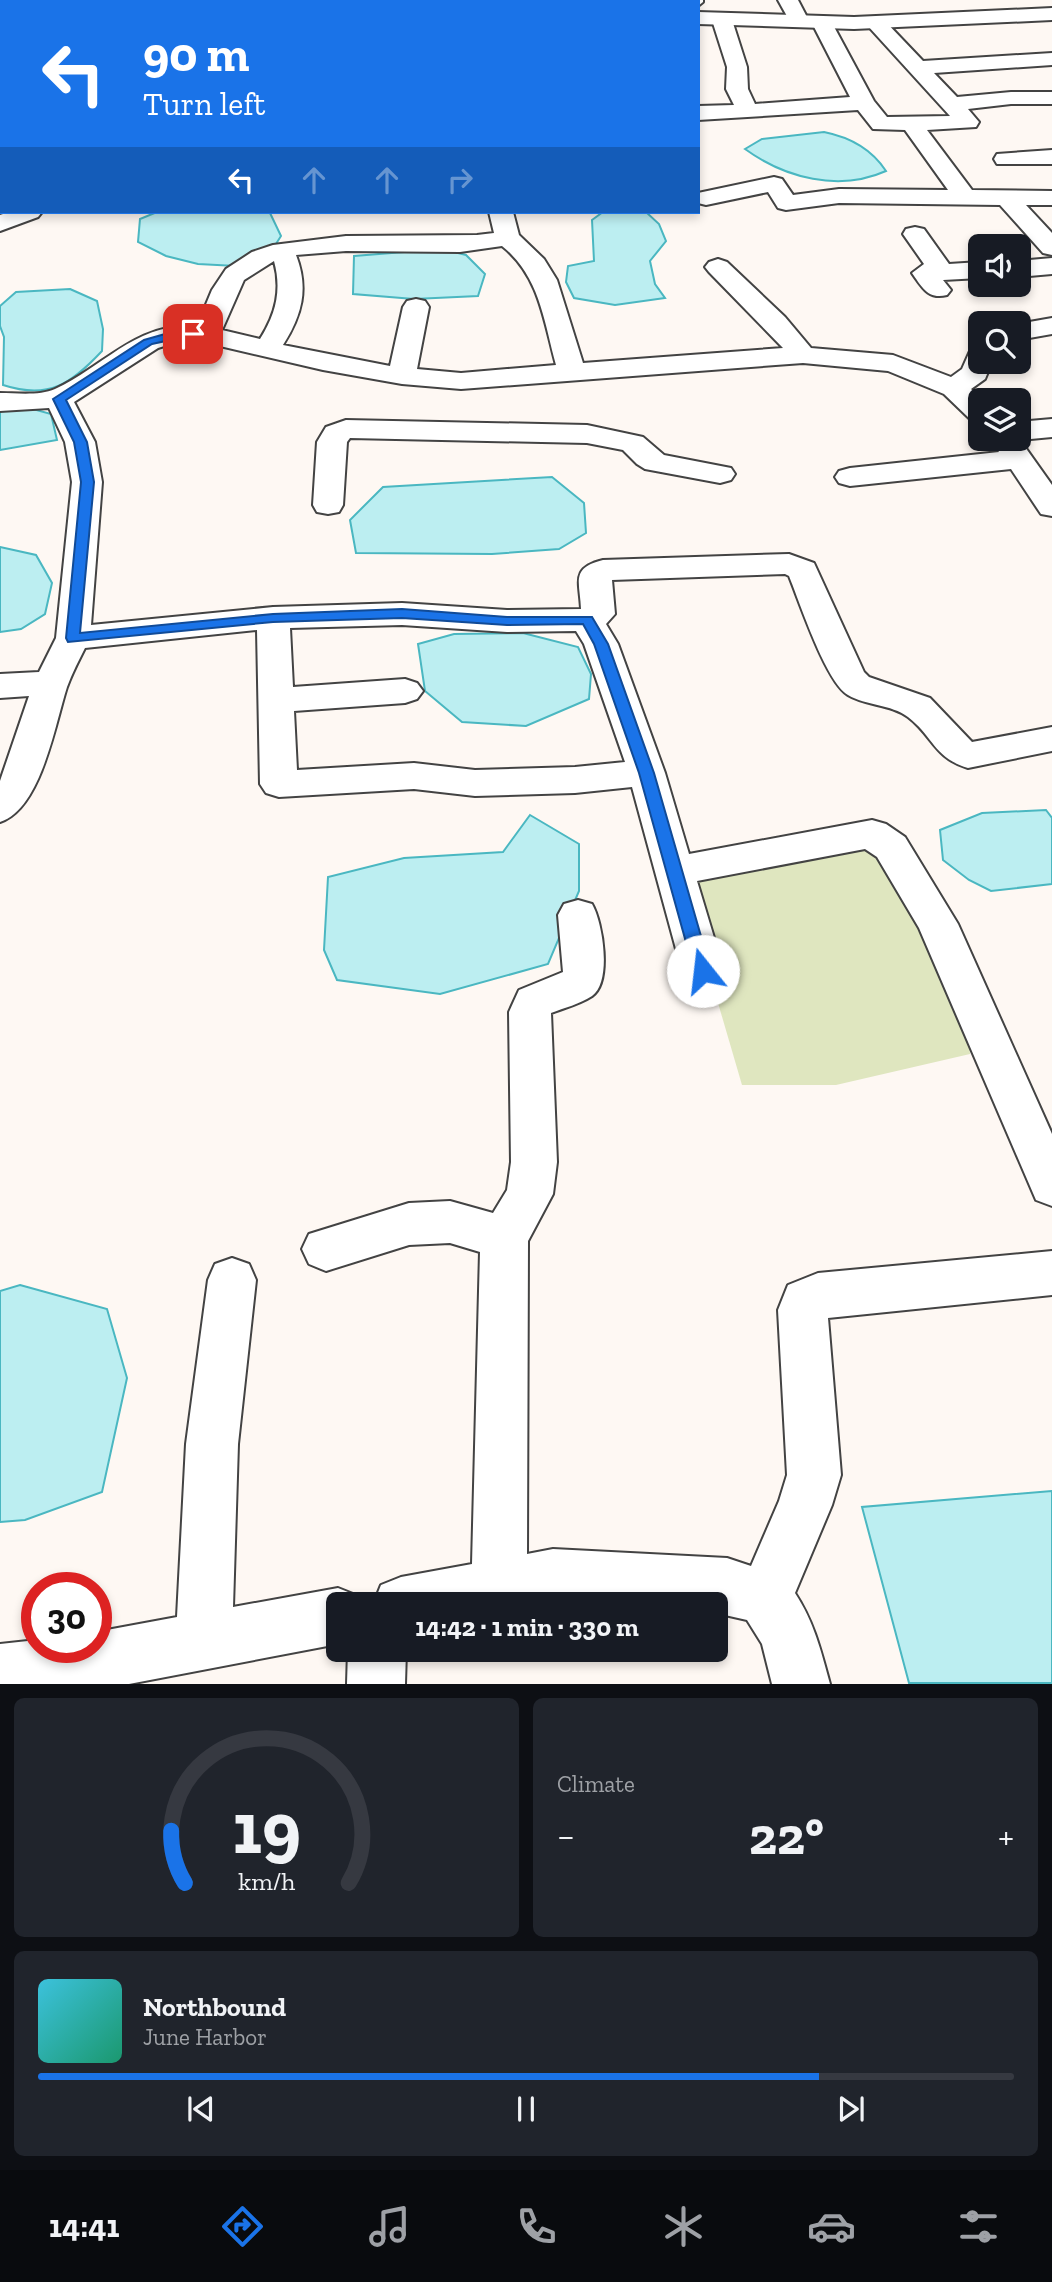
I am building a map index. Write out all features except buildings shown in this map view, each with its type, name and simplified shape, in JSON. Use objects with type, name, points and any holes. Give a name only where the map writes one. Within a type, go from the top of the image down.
[{"type":"street","points":[[788,0],[800,23]]},
{"type":"street","points":[[822,23],[864,103],[881,124],[968,122],[917,68],[838,0]]},
{"type":"street","points":[[700,18],[822,23],[1052,14]]},
{"type":"street","points":[[722,20],[737,67],[737,89],[748,111]]},
{"type":"street","points":[[917,68],[1052,59]]},
{"type":"street","points":[[952,104],[1011,98],[1052,98]]},
{"type":"street","points":[[700,113],[864,103]]},
{"type":"street","points":[[912,124],[967,198]]},
{"type":"street","points":[[1006,159],[1052,157]]},
{"type":"street","points":[[706,198],[774,184],[786,203],[839,196],[1052,198]]},
{"type":"street","points":[[1008,199],[1052,248]]},
{"type":"street","points":[[0,224],[25,214]]},
{"type":"street","points":[[501,214],[507,238],[530,254],[549,285],[571,371]]},
{"type":"street","points":[[207,335],[231,278],[240,269],[282,250],[432,234],[463,245],[507,238]]},
{"type":"street","points":[[915,234],[938,266],[931,281],[968,273]]},
{"type":"street","points":[[267,349],[285,323],[289,309],[291,272],[282,250]]},
{"type":"street","points":[[1031,268],[1052,266]]},
{"type":"street","points":[[718,267],[776,323],[803,355]]},
{"type":"street","points":[[402,376],[416,307]]},
{"type":"street","points":[[1031,330],[1052,326]]},
{"type":"street","points":[[0,402],[59,399],[148,342],[179,333],[207,335],[402,376],[461,381],[803,355],[893,362],[954,388],[968,401]]},
{"type":"street","points":[[954,388],[974,374]]},
{"type":"street","points":[[0,808],[19,782],[51,683],[73,638],[88,482],[80,442],[59,399]]},
{"type":"street","points":[[1031,436],[1052,428]]},
{"type":"street","points":[[328,505],[332,442],[336,433],[346,429],[587,434],[633,443],[647,458],[656,463],[720,474]]},
{"type":"street","points":[[850,477],[975,451]]},
{"type":"street","points":[[1019,451],[1052,508]]},
{"type":"street","points":[[73,638],[273,618],[402,614],[507,621],[587,620],[598,614],[595,574],[603,570],[797,565],[803,570],[849,678],[859,688],[921,708],[957,749],[968,755],[1052,739]]},
{"type":"street","points":[[273,618],[279,784],[414,776],[475,783],[575,780],[647,773]]},
{"type":"street","points":[[587,620],[601,644],[647,773],[703,971]]},
{"type":"street","points":[[0,686],[51,683]]},
{"type":"street","points":[[278,700],[405,691]]},
{"type":"street","points":[[674,871],[863,835],[872,834],[891,846],[938,924],[1052,1186]]},
{"type":"street","points":[[499,1587],[504,1238],[530,1194],[533,1173],[530,1012],[534,1002],[578,984],[584,976],[578,915]]},
{"type":"street","points":[[326,1249],[409,1224],[450,1222],[504,1238]]},
{"type":"street","points":[[765,1598],[805,1505],[814,1475],[804,1301],[818,1296],[1052,1273]]},
{"type":"street","points":[[204,1640],[212,1444],[232,1280]]},
{"type":"street","points":[[472,1592],[554,1577],[727,1586],[765,1598],[788,1633],[801,1684]]},
{"type":"street","points":[[0,1673],[79,1674],[204,1640],[326,1618]]},
{"type":"street","points":[[376,1684],[377,1662]]},
{"type":"green space","points":[[900,838],[963,973],[970,1054],[836,1085],[742,1085],[678,866]]},
{"type":"water","points":[[824,132],[859,145],[874,156],[886,171],[850,180],[813,179],[777,168],[745,149],[762,139]]},
{"type":"water","points":[[152,214],[270,214],[281,236],[274,247],[236,266],[198,264],[166,256],[138,242],[140,219]]},
{"type":"water","points":[[600,214],[648,214],[659,224],[666,241],[650,261],[655,284],[665,298],[615,305],[574,298],[566,282],[568,266],[594,261],[592,220]]},
{"type":"water","points":[[442,249],[466,255],[485,274],[478,296],[414,299],[353,294],[354,256]]},
{"type":"water","points":[[70,289],[97,301],[103,329],[102,351],[80,372],[58,386],[34,391],[3,385],[4,337],[0,326],[0,306],[16,292]]},
{"type":"water","points":[[22,406],[51,414],[57,440],[0,450],[0,407]]},
{"type":"water","points":[[552,477],[584,503],[586,533],[559,549],[492,554],[356,553],[350,520],[383,487]]},
{"type":"water","points":[[0,547],[36,555],[52,583],[45,614],[21,629],[0,632]]},
{"type":"water","points":[[523,633],[578,647],[591,674],[589,699],[526,726],[462,722],[425,691],[418,644],[454,634]]},
{"type":"water","points":[[1046,810],[1052,818],[1052,884],[991,891],[969,880],[943,860],[940,830],[982,813]]},
{"type":"water","points":[[530,815],[579,844],[579,891],[548,964],[440,994],[337,980],[324,950],[328,877],[404,858],[503,852]]},
{"type":"water","points":[[20,1285],[107,1309],[127,1378],[102,1492],[25,1520],[0,1522],[0,1291]]},
{"type":"water","points":[[1052,1491],[1052,1683],[909,1683],[862,1507]]},
{"type":"route","points":[[193,334],[179,333],[148,342],[59,399],[80,442],[88,482],[73,638],[273,618],[402,614],[507,621],[587,620],[601,644],[647,773],[703,971]]}]
